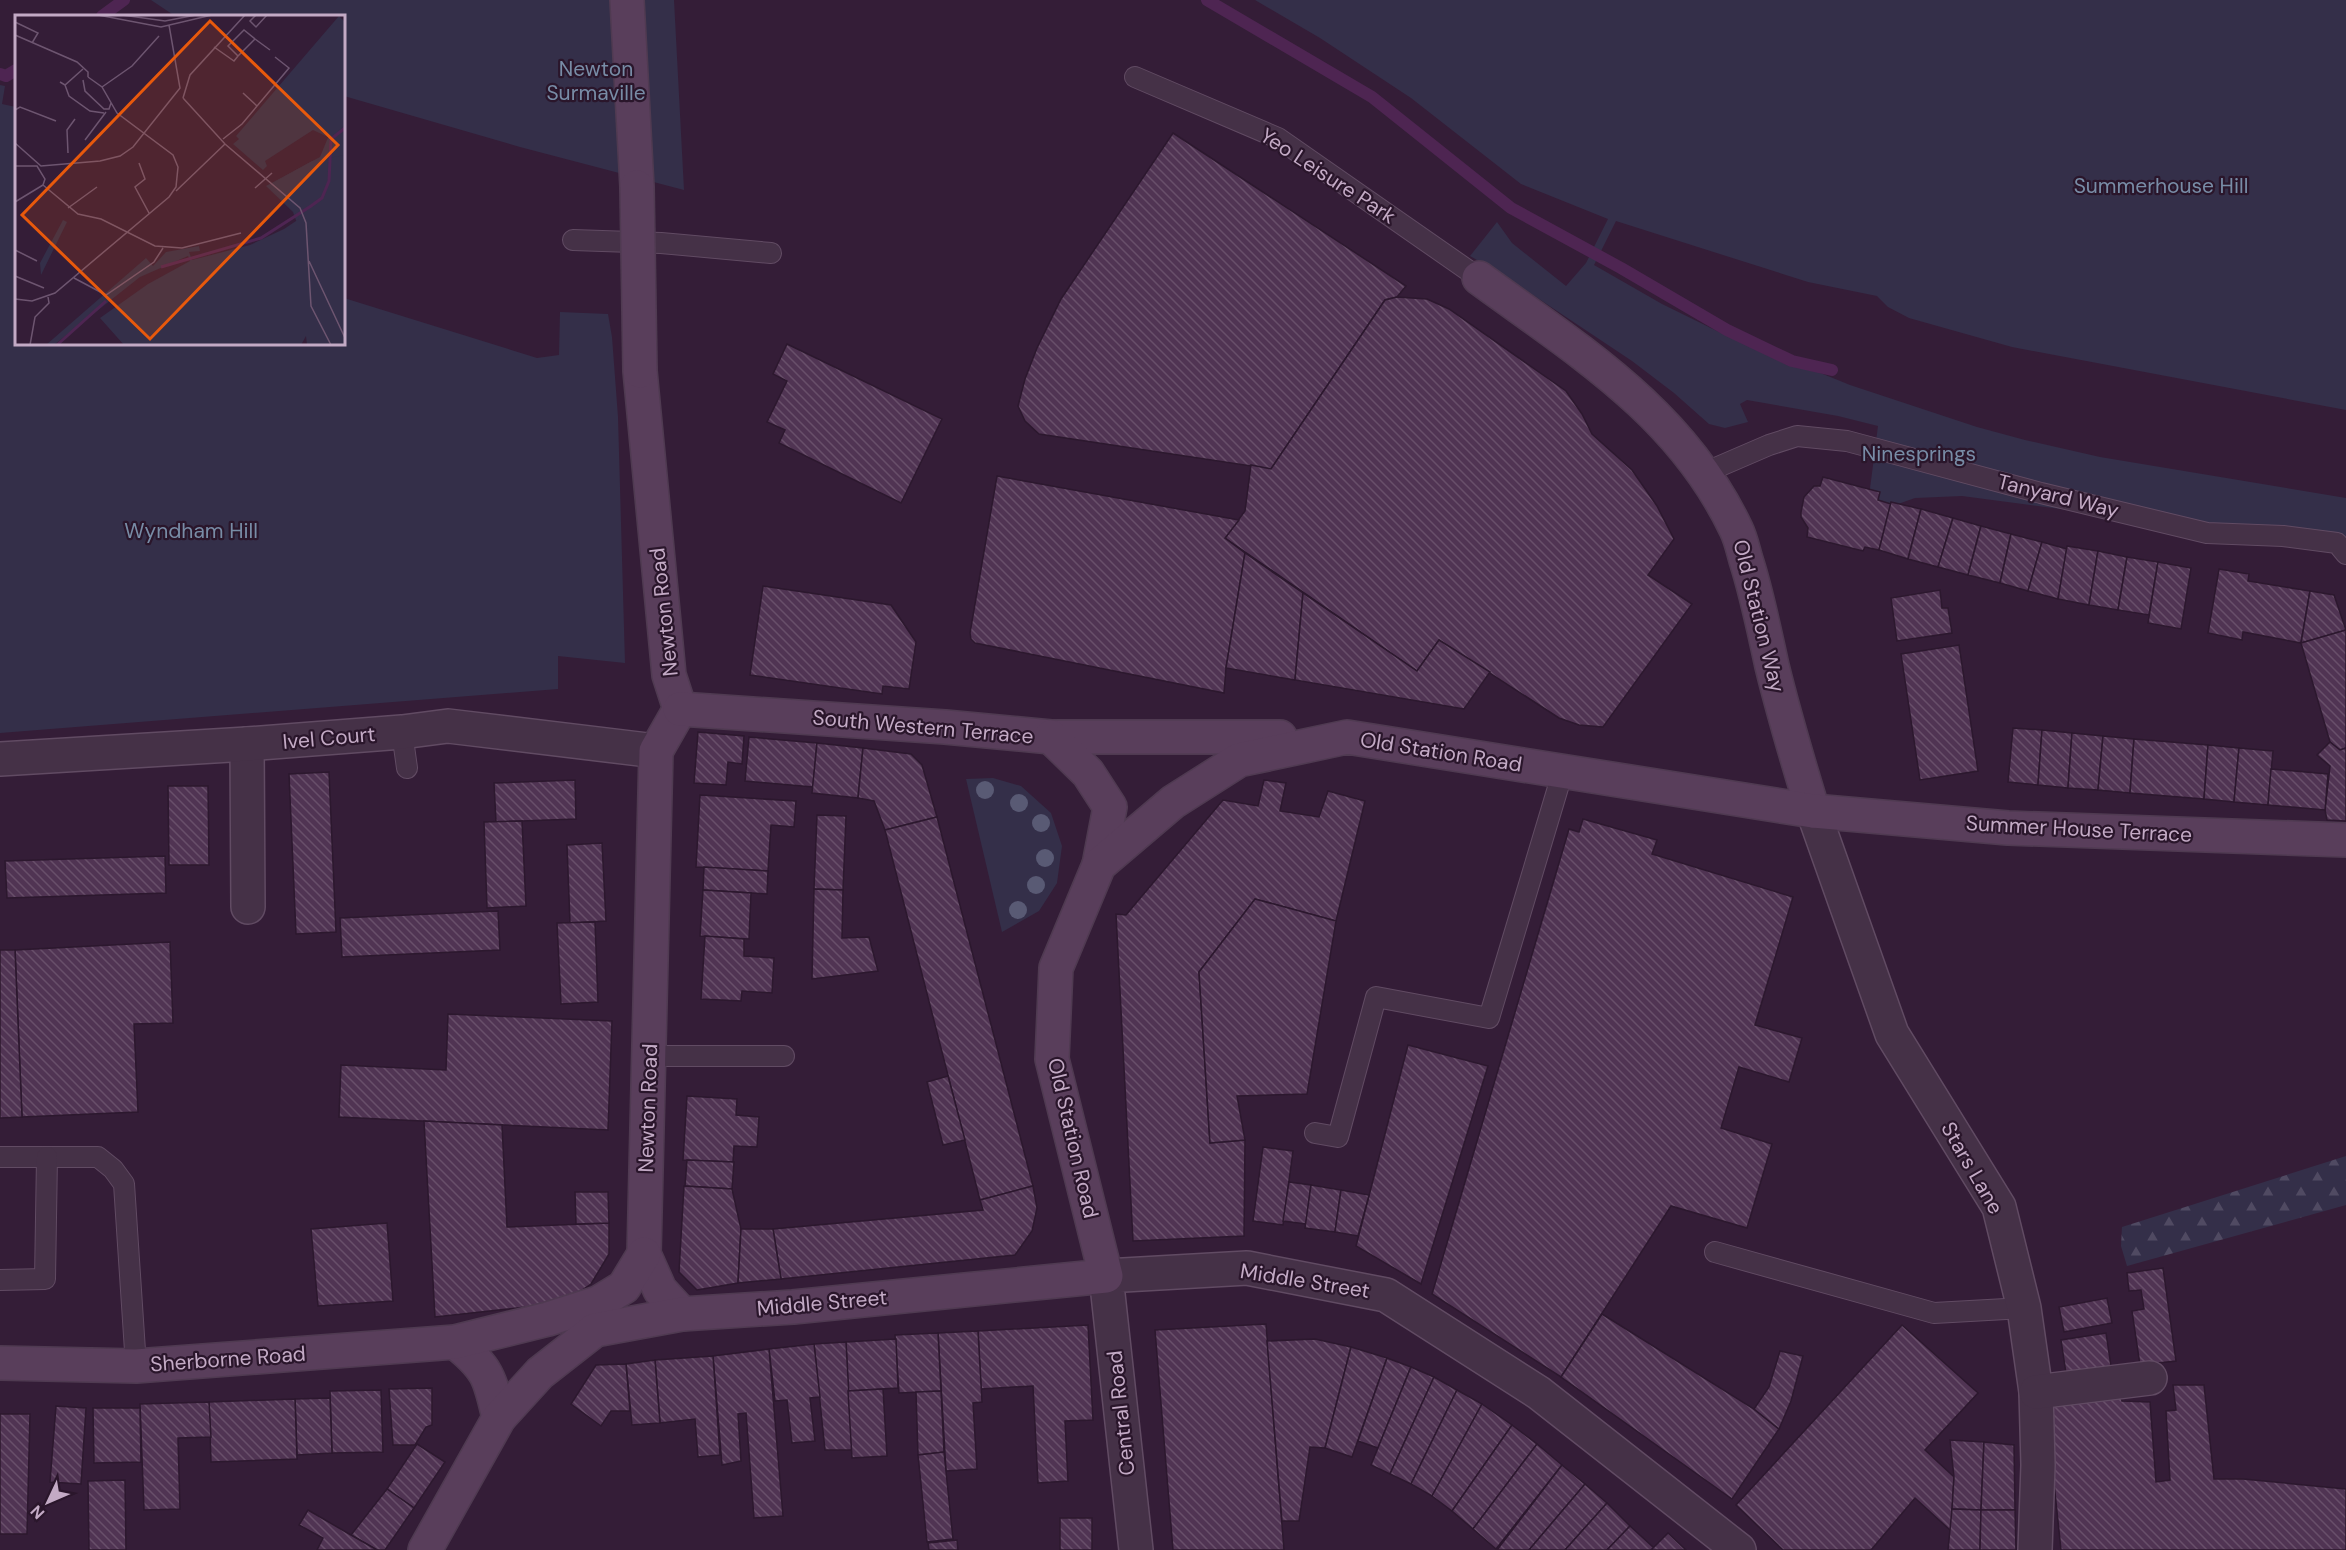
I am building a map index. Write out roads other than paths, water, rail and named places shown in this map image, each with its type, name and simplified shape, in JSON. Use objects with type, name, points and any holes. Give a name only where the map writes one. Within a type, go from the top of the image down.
[{"type":"street","name":"Newton Road","points":[[627,0],[637,187],[640,371],[669,675],[680,709],[656,751],[644,1254]]},
{"type":"street","name":"Old Station Way","points":[[1479,278],[1583,353],[1641,400],[1676,436],[1704,473],[1737,530],[1755,587],[1787,727],[1813,811]]},
{"type":"street","name":"South Western Terrace","points":[[680,709],[945,727],[1051,737],[1088,773],[1110,807],[1099,865]]},
{"type":"street","name":"Ivel Court","points":[[0,759],[247,744],[402,732],[448,726],[656,751]]},
{"type":"street","points":[[1051,737],[1347,737]]},
{"type":"street","name":"Old Station Road","points":[[1106,1276],[1052,1059],[1056,968],[1099,865],[1173,802],[1239,760],[1347,737],[1813,811]]},
{"type":"street","points":[[247,744],[248,907]]},
{"type":"street","name":"Summer House Terrace","points":[[1813,811],[2008,828],[2346,840]]},
{"type":"street","name":"Stars Lane","points":[[1813,811],[1892,1034],[1999,1207],[2024,1308],[2036,1392],[2038,1465],[2035,1550]]},
{"type":"street","points":[[644,1254],[660,1290],[682,1314]]},
{"type":"street","name":"Sherborne Road","points":[[0,1364],[136,1366],[455,1342],[598,1304],[624,1287],[644,1254]]},
{"type":"street","name":"Middle Street","points":[[425,1550],[499,1418],[540,1373],[595,1330],[682,1314],[793,1307],[1106,1276],[1248,1268],[1386,1295],[1539,1393],[1739,1550]]},
{"type":"street","name":"Central Road","points":[[1106,1276],[1136,1550]]},
{"type":"street","points":[[455,1342],[477,1359],[491,1383],[499,1418]]},
{"type":"street","points":[[2036,1392],[2150,1378]]},
{"type":"lane","name":"Yeo Leisure Park","points":[[1135,76],[1278,138],[1479,278]]},
{"type":"lane","points":[[573,240],[662,243],[771,253]]},
{"type":"lane","name":"Tanyard Way","points":[[1704,473],[1769,444],[1797,436],[1847,441],[2041,493],[2207,533],[2283,536],[2337,543],[2346,554]]},
{"type":"lane","points":[[402,732],[407,768]]},
{"type":"lane","points":[[1315,1133],[1338,1137],[1376,997],[1489,1018],[1563,771]]},
{"type":"lane","points":[[649,1056],[784,1056]]},
{"type":"lane","points":[[0,1280],[45,1279],[47,1156]]},
{"type":"lane","points":[[0,1157],[98,1157],[124,1184],[136,1366]]},
{"type":"lane","points":[[1715,1252],[1934,1313],[2024,1308]]},
{"type":"waterway","points":[[103,15],[124,0]]},
{"type":"waterway","points":[[1207,0],[1372,97],[1511,208],[1621,268],[1727,330],[1792,361],[1832,370]]},
{"type":"waterway","points":[[0,74],[6,76],[15,71]]},
{"type":"park label","name":"Newton Surmaville","points":[[596,81]]},
{"type":"park label","name":"Summerhouse Hill","points":[[2161,186]]},
{"type":"park label","name":"Ninesprings","points":[[1919,454]]},
{"type":"park label","name":"Wyndham Hill","points":[[191,531]]}]
